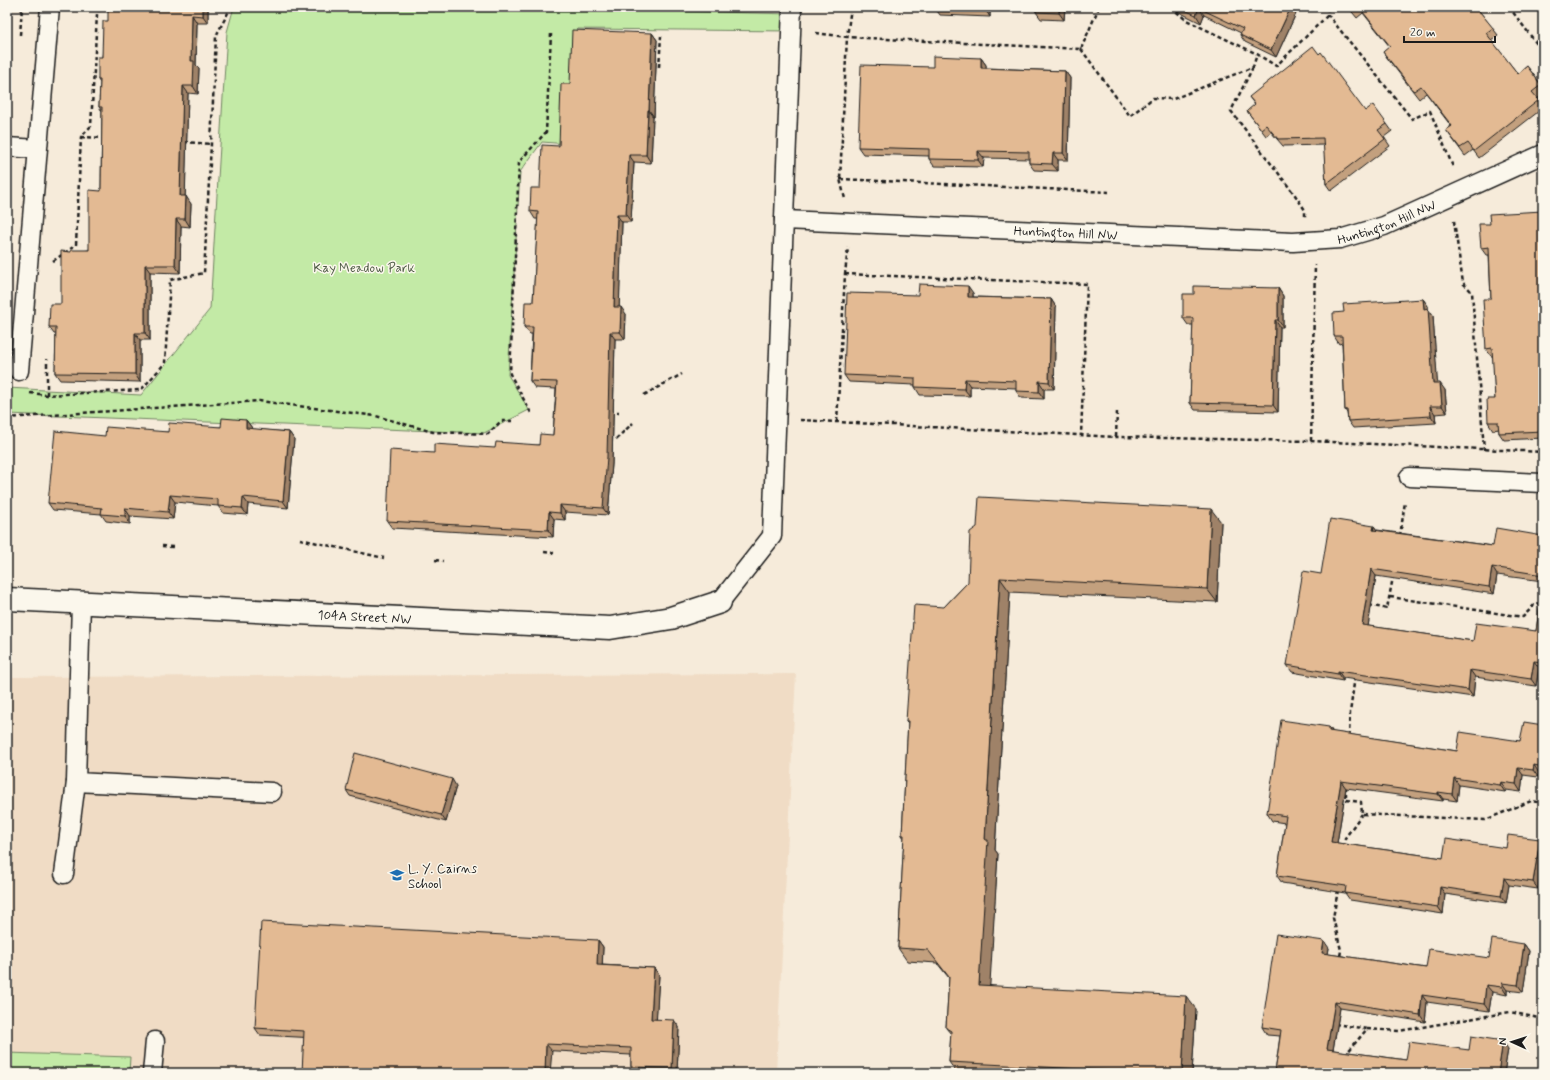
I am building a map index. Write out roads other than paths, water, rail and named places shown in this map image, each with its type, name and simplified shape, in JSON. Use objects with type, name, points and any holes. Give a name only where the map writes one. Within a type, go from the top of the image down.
[{"type":"street","name":"104A Street NW","points":[[7,599],[610,628],[671,618],[720,602]]},
{"type":"lane","points":[[19,371],[50,7]]},
{"type":"lane","points":[[720,602],[772,536],[792,7]]},
{"type":"lane","points":[[7,147],[37,149]]},
{"type":"lane","name":"Huntington Hill NW","points":[[784,220],[1293,242],[1340,239],[1384,226],[1543,154]]},
{"type":"lane","points":[[1410,477],[1543,483]]},
{"type":"lane","points":[[64,874],[76,782],[81,602]]},
{"type":"lane","points":[[76,782],[272,792]]},
{"type":"lane","points":[[152,1073],[155,1041]]},
{"type":"place","name":"L. Y. Cairns School","points":[[397,875]]},
{"type":"park label","name":"Kay Meadow Park","points":[[364,267]]}]
